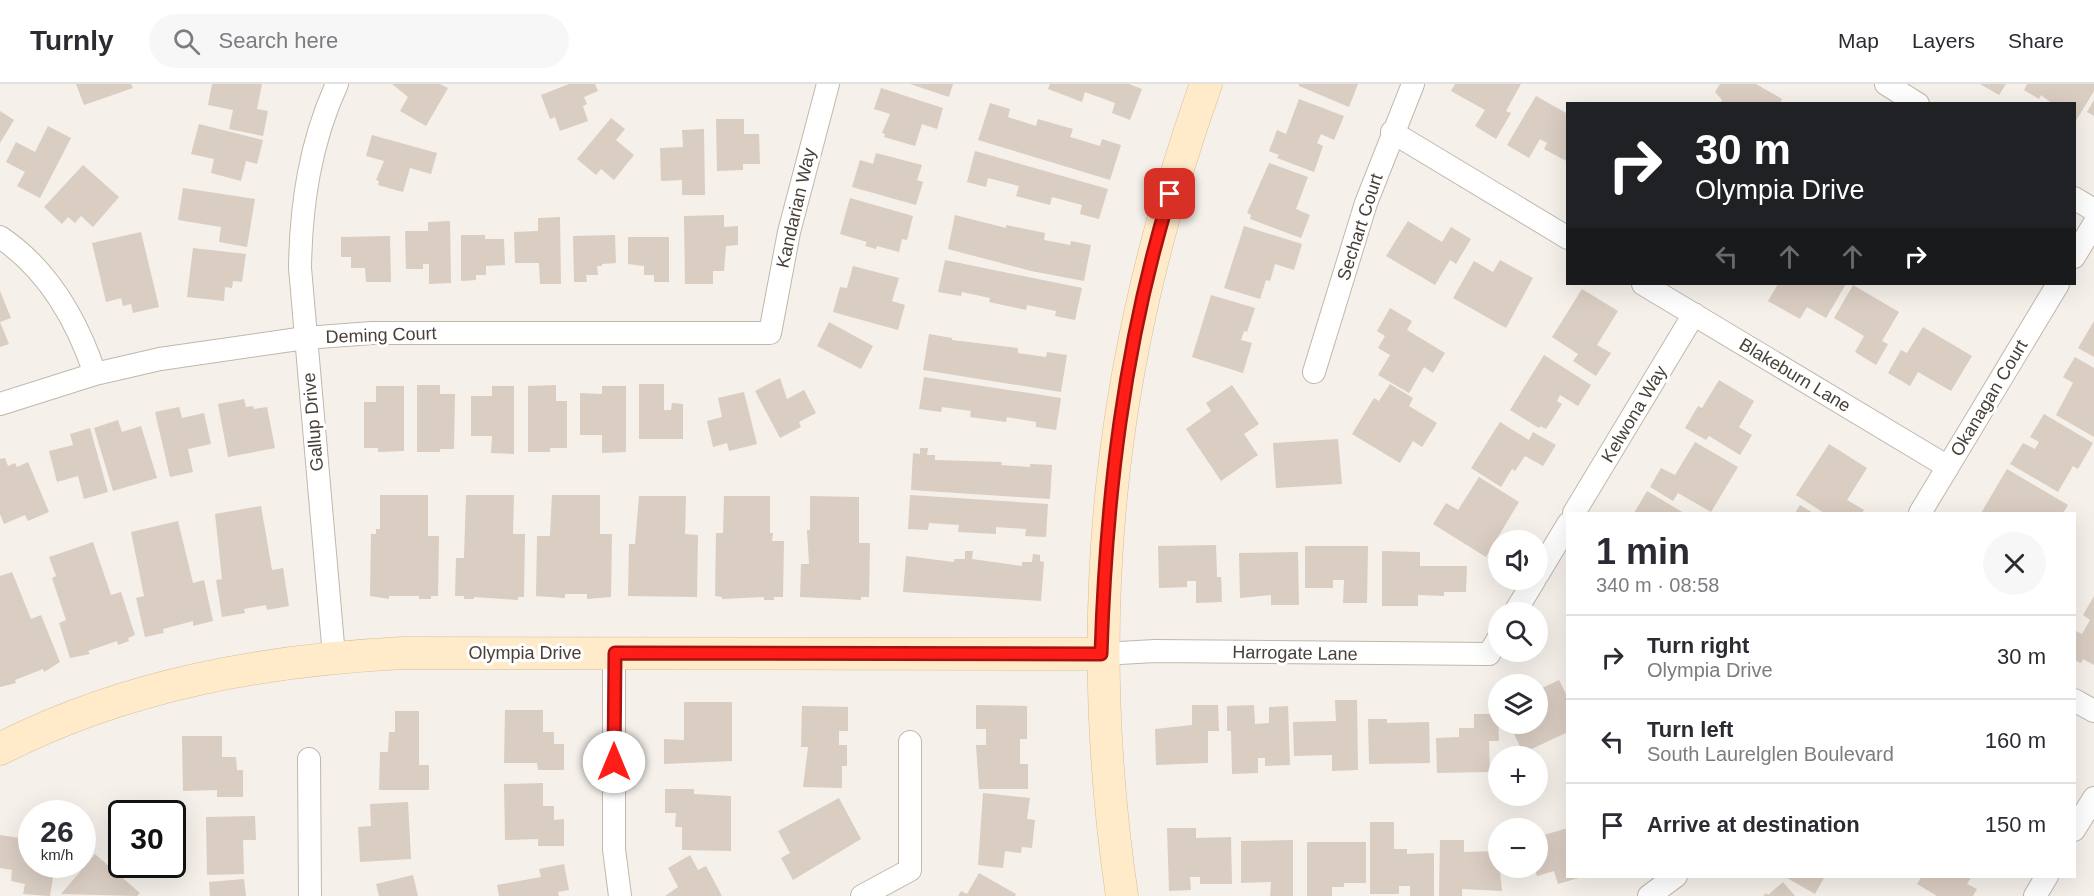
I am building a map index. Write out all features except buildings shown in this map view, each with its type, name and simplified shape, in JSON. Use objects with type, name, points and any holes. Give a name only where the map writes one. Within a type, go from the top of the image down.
[{"type":"street","name":"Gallup Drive","points":[[334,656],[300,268],[301,225],[306,182],[316,140],[337,84]]},
{"type":"street","name":"Kandarian Way","points":[[770,333],[789,232],[828,84]]},
{"type":"street","points":[[1122,896],[1105,756],[1101,654],[1110,495],[1122,400],[1138,317],[1158,234],[1182,153],[1206,84]]},
{"type":"street","name":"Sechart Court","points":[[1314,372],[1366,202],[1413,84]]},
{"type":"street","points":[[1886,84],[1915,102]]},
{"type":"street","points":[[1392,132],[1566,237]]},
{"type":"street","points":[[2076,199],[2094,210]]},
{"type":"street","points":[[2076,254],[2094,224]]},
{"type":"street","points":[[0,237],[29,260],[52,286],[84,341],[95,374]]},
{"type":"street","name":"Blakeburn Lane","points":[[1645,285],[1948,467]]},
{"type":"street","name":"Okanagan Court","points":[[1921,512],[2057,285]]},
{"type":"street","name":"Kelwona Way","points":[[1575,512],[1694,314]]},
{"type":"street","name":"Deming Court","points":[[0,404],[95,374],[160,359],[306,338],[372,333],[770,333]]},
{"type":"street","points":[[1548,557],[1566,527]]},
{"type":"street","name":"Harrogate Lane","points":[[1101,654],[1155,651],[1488,647]]},
{"type":"street","name":"Olympia Drive","points":[[0,749],[75,716],[138,694],[202,677],[284,662],[334,656],[403,652],[1101,654]]},
{"type":"street","points":[[615,653],[614,849],[621,896]]},
{"type":"street","points":[[2076,701],[2094,711]]},
{"type":"street","points":[[862,896],[910,870],[910,741]]},
{"type":"street","points":[[309,759],[310,896]]},
{"type":"street","points":[[2076,827],[2094,798]]},
{"type":"street","points":[[1648,896],[1673,878]]},
{"type":"street","points":[[2035,896],[2046,878]]},
{"type":"route","points":[[614,762],[615,653],[1101,654],[1104,569],[1111,484],[1122,400],[1138,317],[1170,194]]}]
